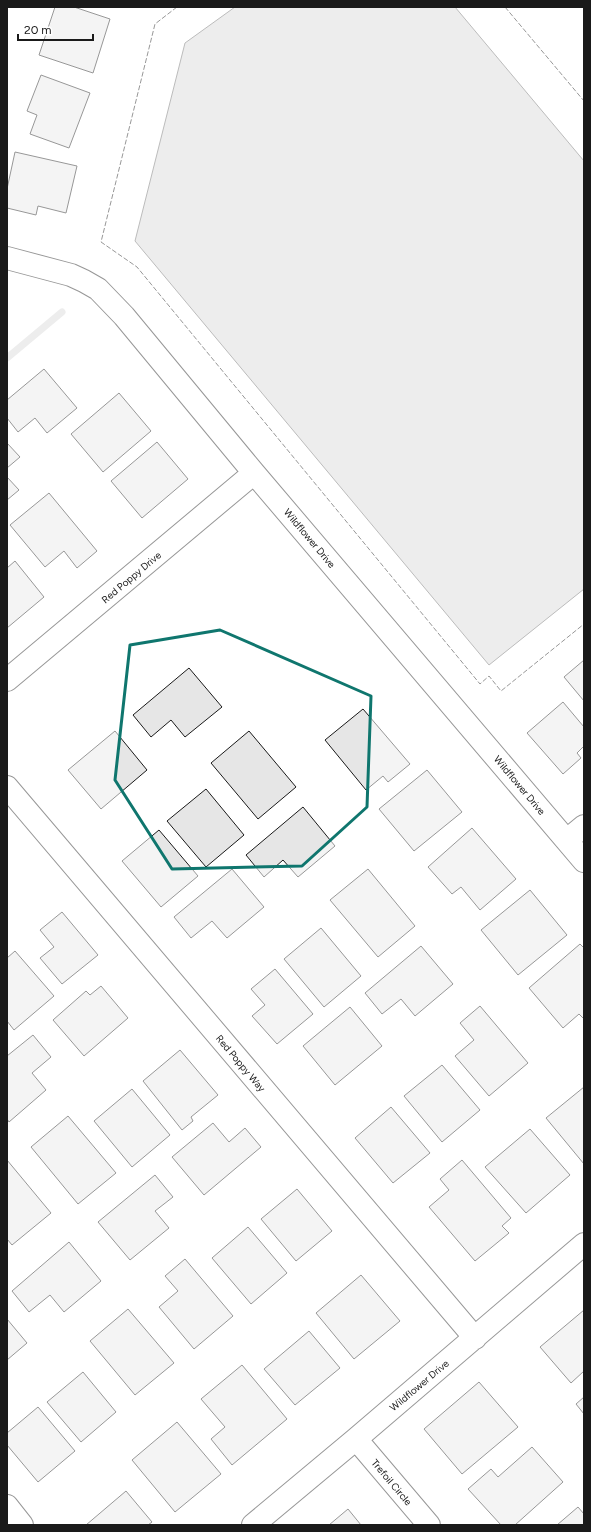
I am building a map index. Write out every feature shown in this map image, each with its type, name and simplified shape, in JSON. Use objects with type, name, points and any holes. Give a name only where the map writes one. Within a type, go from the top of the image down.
[{"type":"street","name":"Wildflower Drive","points":[[7,258],[71,275],[98,289],[124,316],[254,473],[584,861]]},
{"type":"street","name":"Red Poppy Drive","points":[[7,680],[254,473]]},
{"type":"street","name":"Red Poppy Way","points":[[7,787],[475,1338]]},
{"type":"street","points":[[567,840],[584,826]]},
{"type":"street","name":"Wildflower Drive","points":[[253,1525],[584,1244]]},
{"type":"street","name":"Trefoil Circle","points":[[356,1439],[429,1525]]},
{"type":"street","points":[[7,1506],[22,1525]]},
{"type":"highlighted area","points":[[220,630],[371,696],[367,807],[302,866],[172,869],[115,780],[130,645]]},
{"type":"shaded area","points":[[235,7],[455,7],[584,161],[584,589],[489,665],[135,241],[185,43]]},
{"type":"building","points":[[55,7],[74,7],[110,19],[93,73],[39,55]]},
{"type":"building","points":[[41,75],[90,93],[69,148],[30,134],[37,115],[27,111]]},
{"type":"building","points":[[15,152],[77,166],[66,213],[38,206],[36,215],[7,208],[7,189]]},
{"type":"building","points":[[44,369],[77,408],[47,433],[35,418],[18,432],[7,418],[7,400]]},
{"type":"building","points":[[119,393],[151,431],[103,472],[71,434]]},
{"type":"building","points":[[157,442],[188,479],[142,518],[111,481]]},
{"type":"building","points":[[7,443],[20,457],[7,468]]},
{"type":"building","points":[[7,477],[19,490],[7,500]]},
{"type":"building","points":[[49,493],[97,551],[77,568],[64,551],[45,567],[10,525]]},
{"type":"building","points":[[15,561],[44,597],[7,628],[7,568]]},
{"type":"building","points":[[584,660],[584,701],[564,677]]},
{"type":"building","points":[[189,668],[222,707],[185,737],[171,720],[151,737],[133,715]]},
{"type":"building","points":[[563,702],[584,727],[584,746],[577,753],[581,758],[563,774],[527,733]]},
{"type":"building","points":[[363,709],[410,764],[388,782],[383,776],[366,790],[325,740]]},
{"type":"building","points":[[115,731],[147,770],[101,809],[68,770]]},
{"type":"building","points":[[249,731],[296,787],[258,819],[211,763]]},
{"type":"building","points":[[427,770],[462,812],[414,851],[379,809]]},
{"type":"building","points":[[206,789],[244,835],[206,867],[167,821]]},
{"type":"building","points":[[303,807],[335,846],[298,877],[283,860],[264,877],[246,855]]},
{"type":"building","points":[[472,828],[516,879],[480,910],[461,887],[452,894],[428,867]]},
{"type":"building","points":[[159,830],[198,876],[161,907],[122,861]]},
{"type":"building","points":[[232,869],[264,907],[227,938],[212,921],[191,938],[174,917]]},
{"type":"building","points":[[368,869],[415,926],[378,957],[330,900]]},
{"type":"building","points":[[530,890],[567,935],[518,975],[481,930]]},
{"type":"building","points":[[62,912],[98,955],[62,984],[40,958],[54,947],[40,930]]},
{"type":"building","points":[[321,928],[361,976],[324,1007],[284,959]]},
{"type":"building","points":[[580,944],[584,948],[584,1019],[579,1014],[563,1028],[529,988]]},
{"type":"building","points":[[421,946],[453,984],[415,1016],[401,999],[382,1014],[365,993]]},
{"type":"building","points":[[15,951],[54,996],[14,1030],[7,1021],[7,958]]},
{"type":"building","points":[[275,969],[313,1014],[277,1044],[252,1016],[265,1005],[251,989]]},
{"type":"building","points":[[101,986],[128,1018],[84,1056],[53,1020],[86,991],[90,995]]},
{"type":"building","points":[[480,1006],[528,1063],[489,1096],[455,1056],[474,1040],[460,1023]]},
{"type":"building","points":[[350,1007],[382,1046],[335,1085],[303,1046]]},
{"type":"building","points":[[33,1035],[51,1057],[32,1073],[46,1090],[9,1122],[7,1119],[7,1056]]},
{"type":"building","points":[[180,1050],[218,1095],[191,1117],[193,1121],[182,1130],[143,1081]]},
{"type":"building","points":[[442,1065],[480,1110],[442,1142],[404,1096]]},
{"type":"building","points":[[584,1087],[584,1164],[546,1118]]},
{"type":"building","points":[[132,1089],[170,1135],[132,1167],[94,1121]]},
{"type":"building","points":[[391,1107],[430,1153],[393,1183],[355,1138]]},
{"type":"building","points":[[68,1116],[116,1173],[78,1204],[31,1147]]},
{"type":"building","points":[[213,1123],[229,1142],[245,1128],[261,1147],[204,1195],[172,1157]]},
{"type":"building","points":[[530,1129],[570,1175],[526,1213],[485,1167]]},
{"type":"building","points":[[7,1160],[51,1213],[12,1245],[7,1239]]},
{"type":"building","points":[[462,1160],[511,1218],[502,1226],[509,1233],[475,1261],[429,1207],[449,1190],[440,1179]]},
{"type":"building","points":[[155,1175],[173,1197],[155,1211],[169,1228],[130,1260],[98,1222]]},
{"type":"building","points":[[297,1189],[332,1231],[296,1261],[261,1219]]},
{"type":"building","points":[[248,1227],[287,1273],[251,1304],[212,1258]]},
{"type":"building","points":[[69,1242],[101,1281],[64,1312],[50,1295],[29,1312],[12,1291]]},
{"type":"building","points":[[185,1259],[233,1316],[194,1349],[159,1307],[178,1291],[165,1276]]},
{"type":"building","points":[[361,1275],[400,1321],[354,1359],[316,1313]]},
{"type":"building","points":[[128,1309],[174,1363],[135,1395],[90,1341]]},
{"type":"building","points":[[584,1310],[584,1371],[571,1383],[540,1347]]},
{"type":"building","points":[[7,1319],[27,1343],[7,1360]]},
{"type":"building","points":[[309,1331],[340,1368],[295,1405],[264,1369]]},
{"type":"building","points":[[242,1365],[287,1419],[232,1465],[211,1439],[225,1427],[201,1399]]},
{"type":"building","points":[[83,1372],[116,1412],[81,1442],[47,1402]]},
{"type":"building","points":[[479,1382],[518,1427],[462,1474],[424,1429]]},
{"type":"building","points":[[584,1397],[584,1414],[576,1404]]},
{"type":"building","points":[[38,1407],[75,1451],[38,1482],[7,1445],[7,1433]]},
{"type":"building","points":[[177,1422],[221,1474],[175,1512],[132,1460]]},
{"type":"building","points":[[532,1447],[563,1482],[515,1525],[501,1525],[468,1489],[491,1469],[498,1477]]},
{"type":"building","points":[[126,1491],[152,1522],[148,1525],[86,1525]]},
{"type":"building","points":[[578,1507],[584,1514],[584,1525],[557,1525]]},
{"type":"building","points":[[348,1509],[361,1525],[329,1525]]},
{"type":"waterway","points":[[7,358],[62,312]]},
{"type":"fence","points":[[177,7],[155,24],[101,242],[137,267],[480,684],[489,676],[501,691],[584,624]]},
{"type":"fence","points":[[505,7],[584,101]]}]
